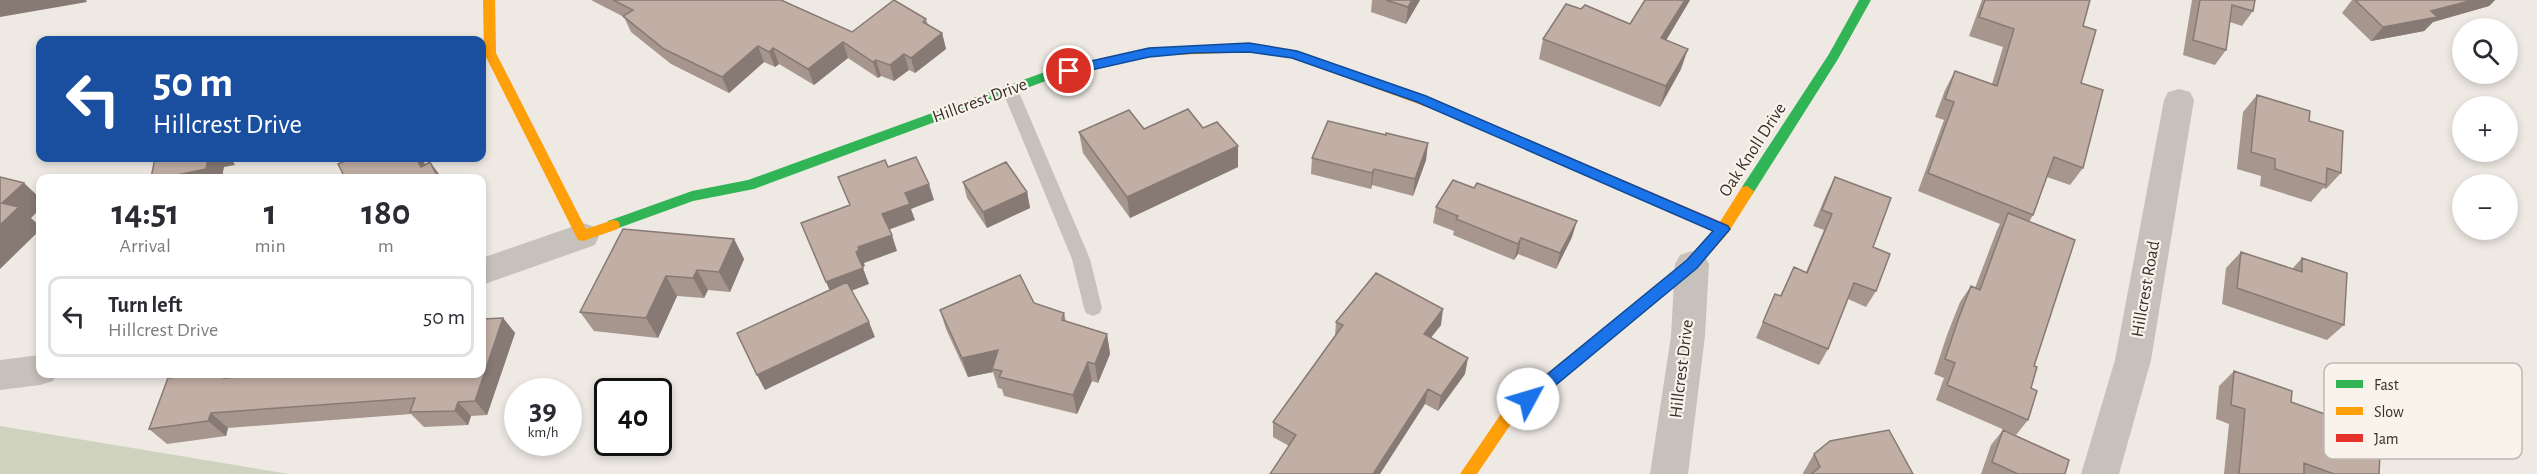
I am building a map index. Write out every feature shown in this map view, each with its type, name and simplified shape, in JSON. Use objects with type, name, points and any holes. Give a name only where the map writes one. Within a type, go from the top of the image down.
[{"type":"street","points":[[486,271],[583,236],[490,53],[489,0]]},
{"type":"street","name":"Oak Knoll Drive","points":[[1468,474],[1510,413],[1692,264],[1723,229],[1834,56],[1865,0]]},
{"type":"street","name":"Hillcrest Drive","points":[[583,236],[692,196],[749,184],[1049,75],[1149,52],[1249,48],[1293,54],[1421,99],[1723,229]]},
{"type":"street","name":"Hillcrest Road","points":[[2100,474],[2133,360],[2179,100]]},
{"type":"street","name":"Hillcrest Drive","points":[[1669,474],[1688,336],[1692,264]]},
{"type":"street","points":[[0,375],[36,370]]},
{"type":"lane","points":[[1010,90],[1081,259],[1093,308]]},
{"type":"green space","points":[[0,426],[289,474],[0,474]]},
{"type":"building","points":[[613,0],[781,0],[852,32],[894,0],[926,19],[923,22],[942,33],[911,58],[904,54],[890,65],[876,60],[873,62],[843,42],[808,69],[773,48],[769,52],[758,46],[722,77],[664,49],[623,16],[633,10]]},
{"type":"building","points":[[1386,0],[1412,0],[1408,7]]},
{"type":"building","points":[[1645,0],[1685,0],[1661,38],[1688,49],[1666,86],[1543,39],[1566,4],[1581,9],[1585,5],[1630,24]]},
{"type":"building","points":[[1985,0],[2090,0],[2083,26],[2096,30],[2081,83],[2103,90],[2083,168],[2054,157],[2033,215],[1928,173],[1954,102],[1945,99],[1955,71],[1997,86],[2014,29],[1979,17]]},
{"type":"building","points":[[2200,0],[2255,0],[2253,11],[2232,5],[2226,50],[2193,40]]},
{"type":"building","points":[[2355,0],[2473,0],[2431,11],[2437,17],[2383,27]]},
{"type":"building","points":[[2257,95],[2310,111],[2309,121],[2343,131],[2341,173],[2327,168],[2326,185],[2275,169],[2275,159],[2251,152]]},
{"type":"building","points":[[1188,109],[1203,128],[1217,122],[1238,146],[1127,197],[1079,132],[1129,110],[1144,129]]},
{"type":"building","points":[[1328,121],[1428,143],[1415,179],[1374,169],[1372,173],[1312,158]]},
{"type":"building","points":[[916,157],[929,184],[905,193],[910,204],[882,214],[892,235],[858,247],[859,250],[856,252],[863,268],[826,282],[801,223],[850,205],[838,177],[885,160],[888,167]]},
{"type":"building","points":[[154,162],[207,162],[206,169],[182,174],[152,174]]},
{"type":"building","points":[[343,162],[418,162],[421,167],[430,162],[436,174],[343,174],[338,164]]},
{"type":"building","points":[[1006,162],[1027,192],[983,212],[963,182]]},
{"type":"building","points":[[0,177],[24,183],[2,203],[19,207],[0,225]]},
{"type":"building","points":[[1835,177],[1891,198],[1873,247],[1890,254],[1876,291],[1854,283],[1828,349],[1763,322],[1775,294],[1781,296],[1794,267],[1807,273],[1832,214],[1822,210]]},
{"type":"building","points":[[1453,180],[1474,188],[1477,183],[1577,221],[1560,253],[1521,238],[1518,244],[1456,219],[1458,216],[1436,207]]},
{"type":"building","points":[[2008,213],[2075,240],[2034,366],[2037,367],[2031,388],[2037,391],[2028,420],[1947,385],[1955,363],[1945,359],[1958,320],[1971,286],[1980,290]]},
{"type":"building","points":[[623,229],[734,239],[719,272],[697,270],[693,278],[666,276],[646,318],[580,312]]},
{"type":"building","points":[[2241,252],[2302,272],[2302,258],[2347,273],[2344,325],[2237,288]]},
{"type":"building","points":[[1376,273],[1443,309],[1424,334],[1468,358],[1441,396],[1428,389],[1373,474],[1270,474],[1296,435],[1273,422],[1343,325],[1336,322]]},
{"type":"building","points":[[1020,275],[1034,303],[1064,313],[1062,320],[1107,334],[1095,364],[1088,362],[1073,395],[999,377],[1002,371],[992,369],[998,350],[962,358],[940,310]]},
{"type":"building","points":[[847,282],[869,322],[757,375],[737,333]]},
{"type":"building","points":[[503,318],[486,368],[486,319]]},
{"type":"building","points":[[2234,371],[2292,391],[2291,402],[2324,414],[2324,459],[2380,459],[2379,474],[2334,474],[2304,463],[2304,474],[2239,474],[2245,409],[2231,405]]},
{"type":"building","points":[[168,378],[483,378],[475,401],[458,402],[455,411],[410,412],[415,398],[211,413],[208,421],[149,429]]},
{"type":"building","points":[[1889,430],[1913,474],[1811,474],[1820,467],[1814,454],[1830,441]]},
{"type":"building","points":[[2003,430],[2069,460],[2065,474],[2018,474],[1992,462]]},
{"type":"traffic: fast","points":[[1747,191],[1834,56],[1865,0]]},
{"type":"traffic: fast","points":[[613,225],[692,196],[749,185],[1049,75],[1117,59]]},
{"type":"traffic: slow","points":[[489,0],[490,53],[583,236],[613,225]]},
{"type":"traffic: slow","points":[[1117,59],[1149,52],[1249,48],[1293,54],[1450,111]]},
{"type":"traffic: slow","points":[[1468,474],[1510,413],[1692,264],[1723,229],[1747,191]]},
{"type":"traffic: jam","points":[[1450,111],[1723,229]]},
{"type":"route","points":[[1069,71],[1149,52],[1249,48],[1293,54],[1421,99],[1723,229],[1692,264],[1528,399]]}]
